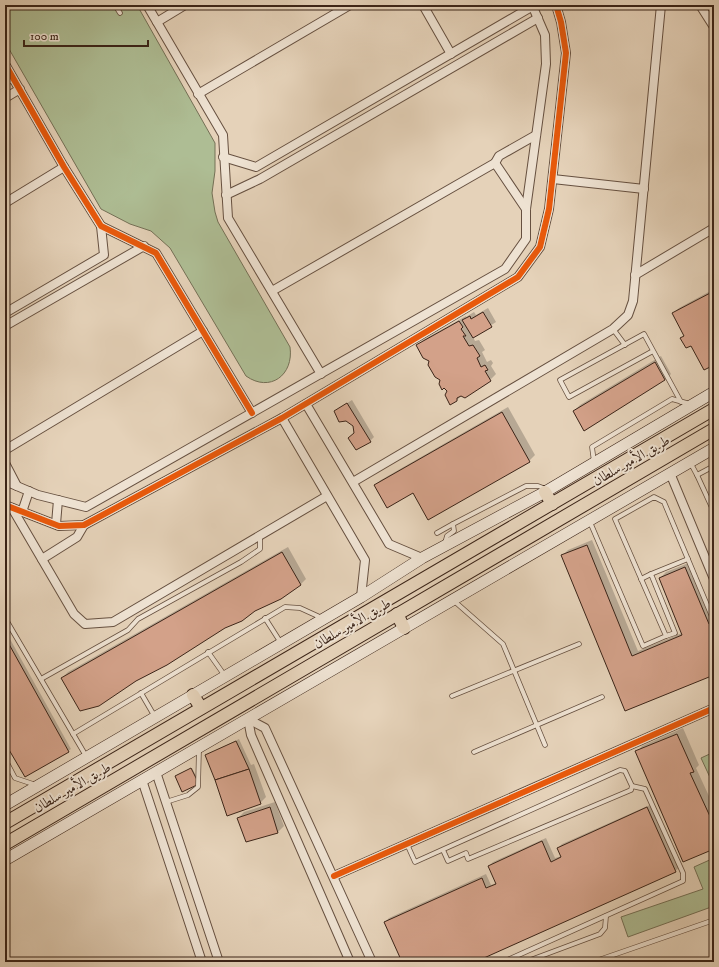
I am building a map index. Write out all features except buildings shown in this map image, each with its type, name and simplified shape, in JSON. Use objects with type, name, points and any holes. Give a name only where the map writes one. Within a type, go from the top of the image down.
[{"type":"main road","points":[[5,805],[324,619],[422,558],[547,491],[686,403],[714,392]]},
{"type":"main road","name":"طريق الأمير سلطان","points":[[5,823],[714,409]]},
{"type":"main road","name":"طريق الأمير سلطان","points":[[5,844],[714,429]]},
{"type":"main road","points":[[5,860],[714,448]]},
{"type":"main road","points":[[547,491],[552,504]]},
{"type":"main road","points":[[396,614],[404,628]]},
{"type":"main road","points":[[193,695],[201,708]]},
{"type":"street","points":[[147,5],[223,136],[223,157],[228,218],[321,374]]},
{"type":"street","points":[[157,22],[185,5]]},
{"type":"street","points":[[198,94],[350,5]]},
{"type":"street","points":[[423,5],[451,54]]},
{"type":"street","points":[[8,507],[56,524],[84,525],[282,418],[518,277],[540,247],[549,209],[566,53],[561,22],[556,5]]},
{"type":"street","points":[[353,482],[614,329],[628,315],[632,301],[635,275],[662,5]]},
{"type":"street","points":[[700,5],[714,27]]},
{"type":"street","points":[[5,481],[29,491],[86,507],[504,269],[526,239],[526,209],[546,64],[545,35],[533,6],[256,167],[223,157]]},
{"type":"street","points":[[226,195],[260,179],[538,18]]},
{"type":"street","points":[[5,64],[9,80],[20,90],[64,167],[101,226],[104,255],[5,313]]},
{"type":"street","points":[[5,98],[20,90]]},
{"type":"street","points":[[272,291],[495,163],[499,156],[536,135]]},
{"type":"street","points":[[495,163],[526,209]]},
{"type":"street","points":[[5,203],[64,167]]},
{"type":"street","points":[[256,167],[260,179]]},
{"type":"street","points":[[553,179],[644,189]]},
{"type":"street","points":[[101,226],[156,253],[252,413]]},
{"type":"street","points":[[635,275],[714,228]]},
{"type":"street","points":[[5,326],[144,246]]},
{"type":"street","points":[[5,450],[203,331]]},
{"type":"street","points":[[306,404],[390,544],[422,558]]},
{"type":"street","points":[[282,418],[365,560],[360,597]]},
{"type":"street","points":[[5,463],[17,486]]},
{"type":"street","points":[[670,473],[714,579]]},
{"type":"street","points":[[22,512],[29,491]]},
{"type":"street","points":[[8,507],[42,559],[74,614],[86,624],[113,622],[327,496]]},
{"type":"street","points":[[56,524],[58,500]]},
{"type":"street","points":[[42,559],[77,537],[84,525]]},
{"type":"street","points":[[334,876],[714,708]]},
{"type":"street","points":[[248,719],[265,728],[334,876],[372,962]]},
{"type":"street","points":[[248,719],[251,735],[347,961]]},
{"type":"street","points":[[156,772],[219,962]]},
{"type":"street","points":[[142,780],[202,962]]},
{"type":"lane","points":[[115,5],[120,14]]},
{"type":"lane","points":[[104,255],[109,265]]},
{"type":"lane","points":[[614,329],[625,344]]},
{"type":"lane","points":[[653,351],[569,397],[560,380],[644,334],[686,403]]},
{"type":"lane","points":[[594,462],[592,446],[672,399],[686,403]]},
{"type":"lane","points":[[690,462],[714,512]]},
{"type":"lane","points":[[697,475],[714,466]]},
{"type":"lane","points":[[437,533],[526,486],[538,486],[547,491]]},
{"type":"lane","points":[[666,636],[615,519],[654,497],[664,502],[713,619]]},
{"type":"lane","points":[[589,520],[643,646],[675,633],[651,574]]},
{"type":"lane","points":[[444,547],[447,536],[454,531],[453,524]]},
{"type":"lane","points":[[41,679],[128,630],[138,619],[241,562],[260,549],[260,535]]},
{"type":"lane","points":[[641,579],[688,559]]},
{"type":"lane","points":[[452,600],[503,644],[545,744]]},
{"type":"lane","points":[[73,734],[285,607],[300,608],[324,619]]},
{"type":"lane","points":[[5,618],[87,757]]},
{"type":"lane","points":[[265,618],[281,644]]},
{"type":"lane","points":[[452,696],[579,644]]},
{"type":"lane","points":[[208,652],[225,676]]},
{"type":"lane","points":[[141,693],[156,717]]},
{"type":"lane","points":[[474,752],[602,697]]},
{"type":"lane","points":[[166,802],[188,795],[198,787],[199,747]]},
{"type":"lane","points":[[5,759],[15,778],[38,786]]},
{"type":"lane","points":[[407,844],[415,862],[620,770],[625,771],[632,786]]},
{"type":"lane","points":[[443,850],[448,860],[466,853],[468,859],[631,790],[632,786]]},
{"type":"lane","points":[[503,962],[683,881],[682,873],[645,789],[632,786]]},
{"type":"lane","points":[[525,962],[600,934],[605,928],[606,916]]},
{"type":"lane","points":[[593,962],[714,920]]},
{"type":"green space","points":[[5,5],[137,5],[215,143],[215,171],[212,193],[218,222],[290,347],[288,366],[284,373],[278,378],[272,382],[264,383],[255,381],[246,376],[170,248],[151,231],[130,224],[101,209],[5,42]]},
{"type":"green space","points":[[714,752],[714,786],[701,758]]},
{"type":"green space","points":[[714,858],[714,906],[628,937],[621,917],[703,889],[694,867]]},
{"type":"cycle path","points":[[5,505],[59,526],[84,525],[282,418],[518,277],[540,247],[549,209],[566,53],[561,22],[556,5]]},
{"type":"cycle path","points":[[5,64],[64,167],[101,226],[156,253],[252,413]]},
{"type":"cycle path","points":[[334,876],[714,708]]}]
